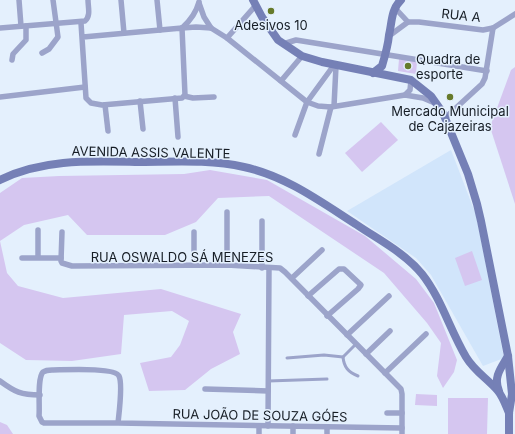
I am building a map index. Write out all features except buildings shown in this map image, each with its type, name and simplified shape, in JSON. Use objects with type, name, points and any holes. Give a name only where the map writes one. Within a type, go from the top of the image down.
[{"type":"main road","points":[[255,2],[272,33],[283,44],[302,56],[335,65],[411,80],[426,91],[438,104],[468,174],[477,204],[511,377],[513,394],[509,413],[509,434]]},
{"type":"main road","points":[[386,75],[382,66],[397,2]]},
{"type":"main road","points":[[373,72],[382,66]]},
{"type":"main road","name":"AVENIDA ASSIS VALENTE","points":[[0,180],[9,175],[46,165],[77,161],[207,162],[244,166],[273,176],[304,191],[390,247],[416,267],[430,287],[466,356],[478,373],[499,392],[509,413]]},
{"type":"main road","points":[[508,356],[497,374],[496,381],[499,392],[513,394]]},
{"type":"main road","points":[[478,373],[486,375],[504,374],[511,377]]},
{"type":"street","points":[[12,60],[13,54],[26,40],[19,0]]},
{"type":"street","points":[[42,53],[49,50],[58,36],[53,0]]},
{"type":"street","points":[[0,28],[81,22],[88,19],[88,0]]},
{"type":"street","points":[[121,0],[124,33]]},
{"type":"street","points":[[157,0],[160,30]]},
{"type":"street","points":[[199,2],[204,17],[211,28],[226,38],[307,102],[318,106],[333,107],[405,95],[419,97],[438,104]]},
{"type":"street","points":[[184,96],[186,93],[182,28],[194,14],[199,2]]},
{"type":"street","points":[[226,38],[255,2]]},
{"type":"street","points":[[389,36],[408,22],[397,2]]},
{"type":"street","name":"RUA A","points":[[408,22],[483,30],[493,28],[515,14]]},
{"type":"street","points":[[81,22],[86,98],[91,103],[105,105],[184,96],[193,98],[214,97]]},
{"type":"street","points":[[83,37],[196,27],[211,28]]},
{"type":"street","points":[[445,118],[482,84],[487,71],[493,28]]},
{"type":"street","points":[[283,44],[296,40],[487,71]]},
{"type":"street","points":[[281,81],[302,56]]},
{"type":"street","points":[[295,135],[307,102],[335,65]]},
{"type":"street","points":[[319,154],[333,107],[335,65]]},
{"type":"street","points":[[405,95],[410,90],[411,80]]},
{"type":"street","points":[[0,97],[85,87]]},
{"type":"street","points":[[175,98],[178,137]]},
{"type":"street","points":[[140,101],[142,129]]},
{"type":"street","points":[[105,105],[108,131]]},
{"type":"street","points":[[227,212],[227,265]]},
{"type":"street","points":[[262,221],[262,268]]},
{"type":"street","points":[[38,230],[38,257]]},
{"type":"street","points":[[22,258],[61,258],[62,232]]},
{"type":"street","points":[[194,232],[194,265]]},
{"type":"street","points":[[292,278],[322,250]]},
{"type":"street","name":"RUA OSWALDO SÁ MENEZES","points":[[61,258],[62,263],[67,265],[85,267],[227,265],[280,268],[292,278],[327,316],[400,389],[402,394],[402,431]]},
{"type":"street","points":[[268,426],[269,268]]},
{"type":"street","points":[[308,296],[337,270],[344,269],[360,284],[360,287],[349,298],[327,316]]},
{"type":"street","points":[[347,335],[389,296]]},
{"type":"street","points":[[366,354],[390,331]]},
{"type":"street","points":[[385,373],[426,334]]},
{"type":"street","name":"RUA JOÃO DE SOUZA GÓES","points":[[118,423],[120,381],[119,375],[116,372],[100,370],[46,371],[42,374],[40,416],[42,422],[44,423],[293,426],[402,431]]},
{"type":"street","points":[[0,381],[14,391],[22,394],[40,395]]},
{"type":"street","points":[[205,389],[268,391]]},
{"type":"street","points":[[387,413],[402,413]]},
{"type":"street","points":[[259,426],[259,434]]},
{"type":"street","points":[[293,426],[293,434]]},
{"type":"street","points":[[327,427],[327,434]]},
{"type":"lane","points":[[287,358],[324,355],[343,356],[356,344]]},
{"type":"lane","points":[[343,356],[344,366],[351,373],[358,376]]},
{"type":"lane","points":[[268,381],[327,379]]},
{"type":"shaded area","name":"Quadra de esporte","points":[[399,59],[417,62],[416,74],[398,71]]},
{"type":"shaded area","points":[[515,67],[515,204],[490,127],[511,70]]},
{"type":"shaded area","points":[[381,122],[398,140],[362,172],[345,153]]},
{"type":"shaded area","points":[[451,150],[476,215],[504,358],[483,366],[431,275],[416,258],[347,211]]},
{"type":"shaded area","points":[[210,170],[267,180],[365,236],[416,279],[434,303],[457,360],[454,372],[443,388],[437,376],[441,343],[427,323],[384,273],[269,196],[218,198],[196,222],[165,235],[87,235],[68,215],[24,225],[0,241],[0,193],[22,178],[184,174]]},
{"type":"shaded area","points":[[0,241],[7,273],[18,286],[63,298],[161,289],[241,314],[233,332],[240,354],[211,369],[185,390],[149,391],[140,363],[171,357],[180,345],[189,321],[172,311],[124,315],[121,354],[72,361],[26,360],[0,343]]},
{"type":"shaded area","points":[[472,251],[482,280],[465,286],[455,258]]},
{"type":"shaded area","points":[[416,394],[437,395],[437,406],[415,405]]},
{"type":"shaded area","points":[[448,398],[488,398],[487,434],[448,434]]},
{"type":"shaded area","points":[[0,422],[7,425],[13,434],[0,434]]},
{"type":"place","name":"Adesivos 10","points":[[271,11]]},
{"type":"place","name":"Quadra de esporte","points":[[408,66]]},
{"type":"place","name":"Mercado Municipal de Cajazeiras","points":[[450,97]]}]
